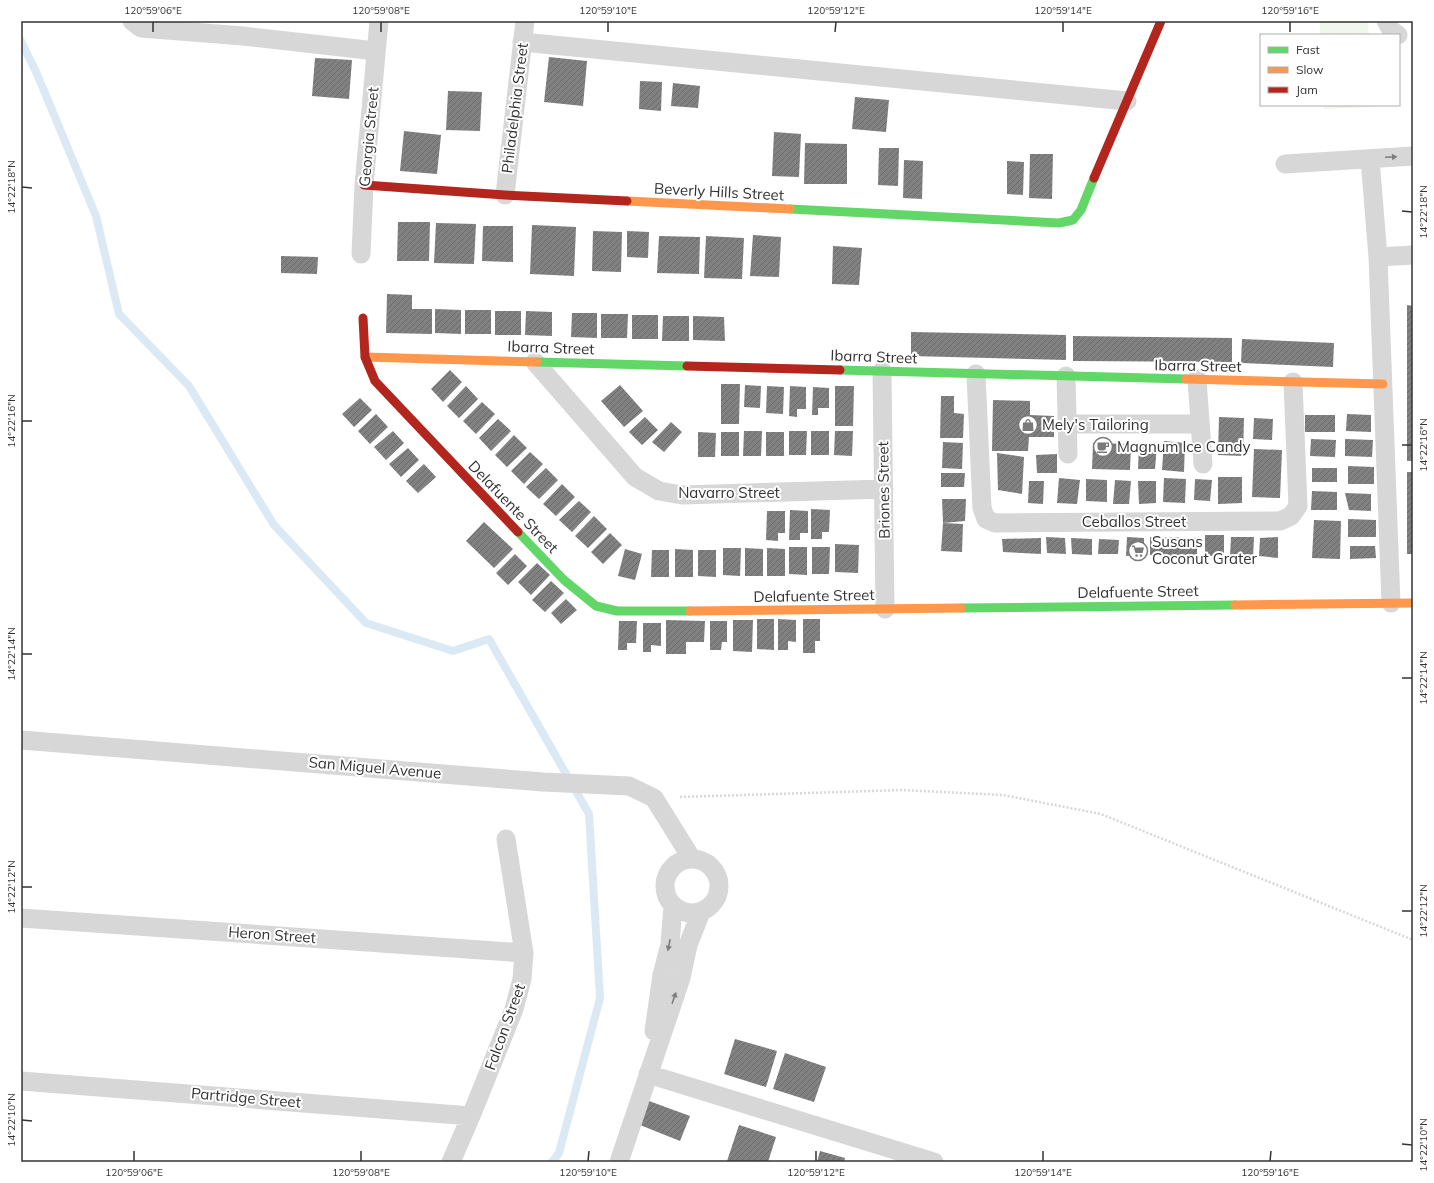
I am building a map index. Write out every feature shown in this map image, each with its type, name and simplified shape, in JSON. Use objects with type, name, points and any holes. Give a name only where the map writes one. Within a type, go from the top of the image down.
[{"type":"street","name":"Georgia Street","points":[[361,254],[364,185],[379,21]]},
{"type":"street","name":"Philadelphia Street","points":[[505,195],[525,21]]},
{"type":"street","points":[[522,42],[1127,101],[1161,21]]},
{"type":"street","points":[[1386,21],[1391,30],[1397,34]]},
{"type":"street","points":[[132,22],[141,28],[244,29],[376,51]]},
{"type":"street","points":[[1400,36],[1413,42]]},
{"type":"street","name":"Beverly Hills Street","points":[[364,185],[505,195],[1059,223],[1073,220],[1081,210],[1127,101]]},
{"type":"street","points":[[1285,164],[1413,156]]},
{"type":"street","points":[[1370,159],[1378,257],[1391,603]]},
{"type":"street","points":[[1378,257],[1413,255]]},
{"type":"street","name":"Delafuente Street","points":[[363,318],[365,357],[375,381],[564,580],[596,606],[617,611],[641,612],[1413,603]]},
{"type":"street","name":"Ibarra Street","points":[[365,357],[882,372],[1383,384]]},
{"type":"street","name":"Navarro Street","points":[[535,362],[635,477],[658,491],[682,495],[884,490]]},
{"type":"street","name":"Briones Street","points":[[882,372],[885,609]]},
{"type":"street","name":"Ceballos Street","points":[[976,374],[982,508],[986,519],[995,523],[1280,521],[1291,516],[1298,506],[1293,382]]},
{"type":"street","points":[[1066,376],[1068,454]]},
{"type":"street","points":[[1197,380],[1203,464]]},
{"type":"street","points":[[1067,424],[1200,424]]},
{"type":"street","name":"San Miguel Avenue","points":[[21,740],[553,782],[629,786],[654,798]]},
{"type":"street","points":[[654,798],[692,859]]},
{"type":"street","name":"Falcon Street","points":[[451,1162],[514,1009],[522,979],[524,953],[506,839]]},
{"type":"street","points":[[692,859],[701,861],[709,866],[715,873],[719,891],[715,900],[709,907],[701,912],[691,914],[681,912],[667,899],[665,881],[668,872],[674,865],[692,859]]},
{"type":"street","points":[[648,1074],[662,975],[670,944],[673,906]]},
{"type":"street","points":[[620,1162],[681,978],[688,944],[701,912]]},
{"type":"street","name":"Heron Street","points":[[21,918],[524,953]]},
{"type":"street","points":[[648,1074],[934,1162]]},
{"type":"street","name":"Partridge Street","points":[[21,1081],[471,1116]]},
{"type":"path","points":[[654,798],[902,790],[1010,796],[1101,814],[1413,940]]},
{"type":"shaded area","points":[[1320,21],[1368,21],[1369,34],[1320,34]]},
{"type":"shaded area","points":[[1324,106],[1372,106],[1372,107],[1324,109]]},
{"type":"building","points":[[549,57],[587,61],[583,106],[544,102]]},
{"type":"building","points":[[315,58],[352,60],[349,99],[312,96]]},
{"type":"building","points":[[640,81],[662,82],[661,111],[639,109]]},
{"type":"building","points":[[673,83],[700,86],[698,108],[671,106]]},
{"type":"building","points":[[448,91],[482,92],[480,131],[446,130]]},
{"type":"building","points":[[855,97],[889,100],[886,132],[852,129]]},
{"type":"building","points":[[404,131],[441,135],[437,174],[400,171]]},
{"type":"building","points":[[774,132],[801,134],[799,177],[772,176]]},
{"type":"building","points":[[805,143],[847,144],[847,184],[804,184]]},
{"type":"building","points":[[879,148],[899,148],[898,186],[878,185]]},
{"type":"building","points":[[1030,154],[1053,154],[1052,199],[1029,198]]},
{"type":"building","points":[[904,160],[923,161],[922,199],[903,198]]},
{"type":"building","points":[[1007,161],[1024,162],[1023,195],[1007,194]]},
{"type":"building","points":[[398,222],[430,222],[429,261],[397,261]]},
{"type":"building","points":[[436,223],[476,224],[474,264],[434,263]]},
{"type":"building","points":[[532,225],[576,227],[574,276],[530,274]]},
{"type":"building","points":[[483,226],[513,226],[513,262],[482,261]]},
{"type":"building","points":[[593,231],[622,232],[621,272],[592,271]]},
{"type":"building","points":[[627,231],[649,232],[648,258],[627,257]]},
{"type":"building","points":[[753,235],[781,237],[779,277],[750,276]]},
{"type":"building","points":[[659,236],[700,237],[699,274],[657,273]]},
{"type":"building","points":[[706,236],[744,238],[742,279],[704,278]]},
{"type":"building","points":[[833,246],[862,248],[859,285],[832,284]]},
{"type":"building","points":[[281,256],[318,257],[317,274],[281,273]]},
{"type":"building","points":[[387,294],[412,295],[412,309],[432,309],[432,334],[386,333]]},
{"type":"building","points":[[1407,305],[1413,306],[1413,461],[1407,461]]},
{"type":"building","points":[[435,309],[461,310],[461,334],[435,333]]},
{"type":"building","points":[[465,310],[491,310],[491,334],[465,334]]},
{"type":"building","points":[[495,311],[521,311],[521,335],[495,335]]},
{"type":"building","points":[[526,311],[552,312],[552,336],[525,335]]},
{"type":"building","points":[[572,313],[597,313],[597,338],[571,337]]},
{"type":"building","points":[[601,314],[628,314],[627,338],[601,338]]},
{"type":"building","points":[[632,315],[658,315],[658,339],[632,339]]},
{"type":"building","points":[[663,316],[689,316],[689,341],[662,341]]},
{"type":"building","points":[[693,316],[724,317],[725,341],[693,340]]},
{"type":"building","points":[[911,332],[1066,335],[1066,360],[911,356]]},
{"type":"building","points":[[1073,336],[1232,338],[1232,362],[1073,361]]},
{"type":"building","points":[[1242,339],[1334,343],[1333,367],[1241,363]]},
{"type":"building","points":[[450,370],[462,382],[443,402],[431,389]]},
{"type":"building","points":[[721,384],[740,384],[739,424],[721,424]]},
{"type":"building","points":[[620,385],[643,411],[624,427],[601,401]]},
{"type":"building","points":[[745,385],[761,386],[760,408],[744,407]]},
{"type":"building","points":[[466,386],[478,399],[459,418],[447,406]]},
{"type":"building","points":[[767,386],[784,387],[783,414],[766,413]]},
{"type":"building","points":[[790,386],[806,387],[806,409],[797,409],[797,417],[789,416]]},
{"type":"building","points":[[835,386],[854,386],[853,426],[835,426]]},
{"type":"building","points":[[813,387],[829,388],[829,408],[818,408],[818,415],[812,415]]},
{"type":"building","points":[[941,396],[954,396],[954,413],[964,414],[963,438],[940,438]]},
{"type":"building","points":[[360,398],[372,410],[354,427],[342,414]]},
{"type":"building","points":[[993,400],[1030,401],[1030,415],[1054,416],[1054,437],[1029,437],[1028,451],[992,451]]},
{"type":"building","points":[[482,402],[495,414],[476,434],[463,421]]},
{"type":"building","points":[[376,414],[388,427],[370,444],[358,431]]},
{"type":"building","points":[[1347,414],[1371,415],[1371,432],[1346,431]]},
{"type":"building","points":[[1305,415],[1335,415],[1335,432],[1305,432]]},
{"type":"building","points":[[645,417],[658,430],[642,445],[629,432]]},
{"type":"building","points":[[1219,417],[1244,418],[1243,456],[1218,455]]},
{"type":"building","points":[[1254,418],[1273,419],[1272,440],[1253,439]]},
{"type":"building","points":[[498,419],[511,431],[491,451],[479,438]]},
{"type":"building","points":[[671,422],[682,432],[664,452],[652,442]]},
{"type":"building","points":[[393,431],[404,443],[386,460],[374,447]]},
{"type":"building","points":[[744,431],[762,431],[761,456],[743,456]]},
{"type":"building","points":[[789,431],[807,431],[806,455],[789,455]]},
{"type":"building","points":[[811,431],[829,431],[829,455],[811,455]]},
{"type":"building","points":[[835,431],[853,431],[852,456],[834,455]]},
{"type":"building","points":[[698,432],[716,433],[715,457],[698,457]]},
{"type":"building","points":[[721,432],[739,432],[739,456],[721,456]]},
{"type":"building","points":[[766,432],[784,432],[784,456],[766,456]]},
{"type":"building","points":[[514,435],[527,448],[507,467],[495,455]]},
{"type":"building","points":[[1311,439],[1336,440],[1335,457],[1310,456]]},
{"type":"building","points":[[1345,439],[1373,440],[1372,457],[1345,456]]},
{"type":"building","points":[[1164,441],[1185,443],[1184,472],[1162,470]]},
{"type":"building","points":[[943,442],[963,443],[962,469],[942,468]]},
{"type":"building","points":[[1093,443],[1131,444],[1130,470],[1092,469]]},
{"type":"building","points":[[1139,444],[1157,445],[1155,469],[1138,469]]},
{"type":"building","points":[[408,448],[419,460],[401,477],[389,464]]},
{"type":"building","points":[[1254,449],[1282,450],[1280,498],[1252,497]]},
{"type":"building","points":[[530,452],[543,464],[524,484],[511,471]]},
{"type":"building","points":[[997,453],[1024,457],[1022,494],[998,490]]},
{"type":"building","points":[[1057,454],[1057,473],[1037,473],[1036,455]]},
{"type":"building","points":[[424,464],[436,477],[418,493],[406,481]]},
{"type":"building","points":[[1348,466],[1374,467],[1374,484],[1348,484]]},
{"type":"building","points":[[546,468],[558,480],[539,499],[526,487]]},
{"type":"building","points":[[1312,468],[1337,468],[1337,482],[1312,482]]},
{"type":"building","points":[[1407,472],[1413,472],[1413,554],[1407,554]]},
{"type":"building","points":[[941,473],[965,473],[964,487],[941,487]]},
{"type":"building","points":[[1218,477],[1242,477],[1242,503],[1218,504]]},
{"type":"building","points":[[1059,478],[1080,480],[1077,504],[1057,503]]},
{"type":"building","points":[[1164,478],[1186,479],[1185,503],[1163,502]]},
{"type":"building","points":[[1086,479],[1107,480],[1107,502],[1086,501]]},
{"type":"building","points":[[1195,479],[1212,480],[1210,501],[1194,500]]},
{"type":"building","points":[[1115,480],[1131,481],[1129,504],[1113,504]]},
{"type":"building","points":[[1029,481],[1044,481],[1043,504],[1028,503]]},
{"type":"building","points":[[1138,481],[1156,481],[1156,503],[1139,504]]},
{"type":"building","points":[[562,484],[575,497],[556,516],[543,504]]},
{"type":"building","points":[[1312,491],[1337,492],[1337,510],[1311,510]]},
{"type":"building","points":[[1345,493],[1371,494],[1371,511],[1349,510]]},
{"type":"building","points":[[942,499],[966,499],[965,521],[943,523]]},
{"type":"building","points":[[579,501],[591,512],[572,532],[559,520]]},
{"type":"building","points":[[811,509],[830,510],[829,532],[822,532],[822,539],[811,539]]},
{"type":"building","points":[[790,510],[808,511],[808,533],[800,533],[800,540],[789,540]]},
{"type":"building","points":[[767,511],[785,511],[785,533],[778,533],[778,541],[766,540]]},
{"type":"building","points":[[594,516],[607,529],[588,548],[575,536]]},
{"type":"building","points":[[1348,519],[1376,520],[1376,537],[1348,537]]},
{"type":"building","points":[[1314,520],[1341,521],[1340,559],[1312,558]]},
{"type":"building","points":[[484,522],[513,549],[494,568],[466,541]]},
{"type":"building","points":[[943,523],[963,524],[962,552],[941,551]]},
{"type":"building","points":[[610,533],[622,545],[603,564],[591,552]]},
{"type":"building","points":[[1205,535],[1224,535],[1224,556],[1205,556]]},
{"type":"building","points":[[1046,537],[1065,538],[1066,554],[1047,553]]},
{"type":"building","points":[[1127,537],[1144,538],[1144,555],[1126,556]]},
{"type":"building","points":[[1150,537],[1197,538],[1197,557],[1150,555]]},
{"type":"building","points":[[1231,537],[1254,537],[1253,558],[1230,556]]},
{"type":"building","points":[[1278,537],[1278,558],[1259,556],[1260,538]]},
{"type":"building","points":[[1041,538],[1041,554],[1003,552],[1002,539]]},
{"type":"building","points":[[1071,538],[1092,539],[1092,555],[1072,554]]},
{"type":"building","points":[[1099,539],[1119,540],[1118,554],[1098,554]]},
{"type":"building","points":[[835,544],[859,545],[858,573],[835,572]]},
{"type":"building","points":[[1350,546],[1375,546],[1376,558],[1350,559]]},
{"type":"building","points":[[789,547],[807,547],[807,575],[789,574]]},
{"type":"building","points":[[812,547],[830,547],[829,574],[812,574]]},
{"type":"building","points":[[723,548],[741,548],[740,576],[723,575]]},
{"type":"building","points":[[745,548],[763,549],[763,576],[745,576]]},
{"type":"building","points":[[767,548],[785,549],[785,576],[767,576]]},
{"type":"building","points":[[625,549],[642,554],[635,580],[618,576]]},
{"type":"building","points":[[675,549],[693,550],[693,577],[675,577]]},
{"type":"building","points":[[652,550],[669,550],[669,577],[651,577]]},
{"type":"building","points":[[698,550],[716,550],[716,577],[698,576]]},
{"type":"building","points":[[515,554],[527,566],[508,585],[496,573]]},
{"type":"building","points":[[537,563],[550,575],[531,595],[518,582]]},
{"type":"building","points":[[551,581],[564,593],[545,612],[532,600]]},
{"type":"building","points":[[566,599],[577,610],[561,624],[551,613]]},
{"type":"building","points":[[757,619],[774,619],[774,650],[757,649]]},
{"type":"building","points":[[778,619],[796,620],[796,642],[788,641],[788,650],[778,650]]},
{"type":"building","points":[[803,619],[820,619],[820,641],[815,641],[815,653],[803,653]]},
{"type":"building","points":[[666,620],[705,621],[704,642],[686,642],[686,654],[666,654]]},
{"type":"building","points":[[733,620],[753,620],[752,652],[733,651]]},
{"type":"building","points":[[619,621],[637,621],[636,643],[627,643],[627,650],[618,650]]},
{"type":"building","points":[[710,621],[727,621],[727,642],[722,642],[721,650],[710,650]]},
{"type":"building","points":[[643,623],[661,623],[661,646],[651,645],[651,652],[643,652]]},
{"type":"building","points":[[735,1039],[777,1051],[766,1087],[724,1074]]},
{"type":"building","points":[[785,1053],[826,1067],[814,1102],[773,1089]]},
{"type":"building","points":[[649,1101],[690,1116],[680,1141],[640,1125]]},
{"type":"building","points":[[739,1125],[776,1137],[768,1162],[727,1161]]},
{"type":"building","points":[[820,1151],[845,1158],[844,1162],[817,1162]]},
{"type":"waterway","points":[[21,41],[37,74],[96,216],[119,314],[189,386],[274,525],[366,623],[453,651],[489,639],[589,814],[600,998],[559,1153],[552,1162]]},
{"type":"traffic: fast","points":[[790,209],[1059,223],[1073,220],[1081,210],[1094,178]]},
{"type":"traffic: fast","points":[[537,362],[687,366]]},
{"type":"traffic: fast","points":[[840,370],[1186,379]]},
{"type":"traffic: fast","points":[[518,532],[564,580],[596,606],[617,611],[690,611]]},
{"type":"traffic: fast","points":[[961,608],[1235,605]]},
{"type":"traffic: slow","points":[[627,201],[790,209]]},
{"type":"traffic: slow","points":[[365,357],[537,362]]},
{"type":"traffic: slow","points":[[1186,379],[1383,384]]},
{"type":"traffic: slow","points":[[1235,605],[1413,603]]},
{"type":"traffic: slow","points":[[690,611],[961,608]]},
{"type":"traffic: jam","points":[[1094,178],[1161,21]]},
{"type":"traffic: jam","points":[[364,185],[505,195],[627,201]]},
{"type":"traffic: jam","points":[[363,318],[365,357],[375,381],[518,532]]},
{"type":"traffic: jam","points":[[687,366],[840,370]]},
{"type":"place","name":"Mely's Tailoring","points":[[1028,425]]},
{"type":"place","name":"Magnum Ice Candy","points":[[1103,447]]},
{"type":"place","name":"Susans Coconut Grater","points":[[1138,551]]}]
